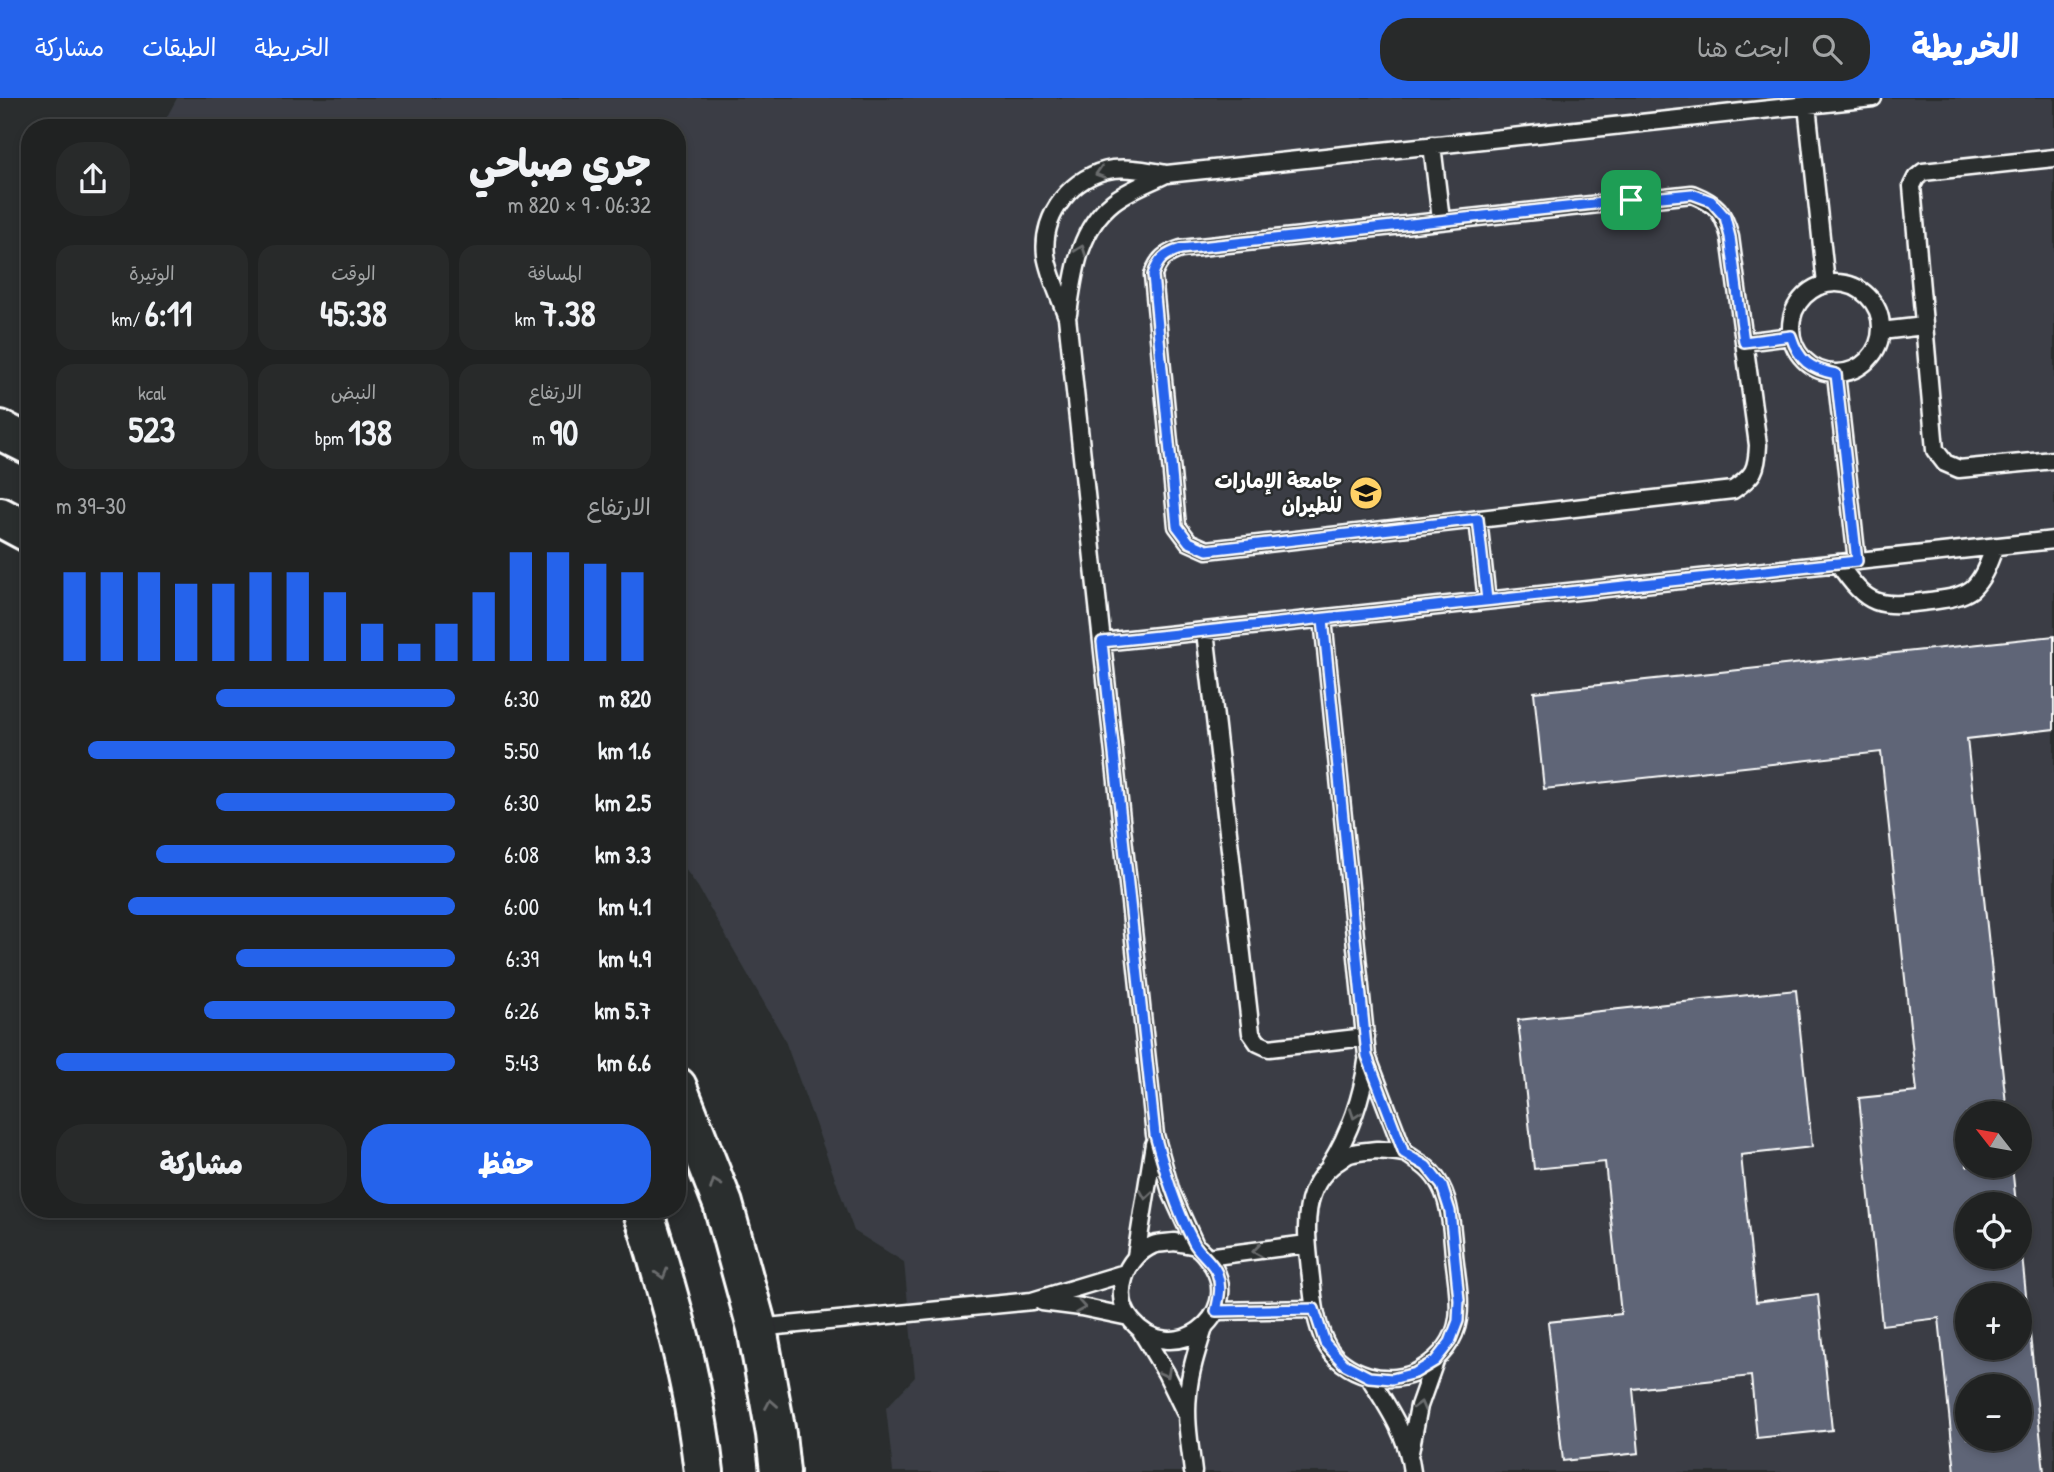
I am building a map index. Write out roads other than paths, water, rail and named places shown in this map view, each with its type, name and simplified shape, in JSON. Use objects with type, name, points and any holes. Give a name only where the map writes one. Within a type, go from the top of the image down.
[{"type":"main road","points":[[0,430],[21,440]]},
{"type":"main road","points":[[0,517],[21,528]]},
{"type":"main road","points":[[686,1110],[723,1204],[757,1328],[780,1472]]},
{"type":"main road","points":[[645,1218],[680,1338],[704,1472]]},
{"type":"lane","points":[[1193,1472],[1187,1418],[1191,1372],[1204,1328],[1216,1311],[1220,1292],[1217,1274],[1202,1252],[1171,1192],[1155,1135],[1067,317],[1046,255],[1047,231],[1055,208],[1070,190],[1090,176],[1113,169],[1167,174],[1872,98]]},
{"type":"lane","points":[[1808,105],[1826,284]]},
{"type":"lane","points":[[1432,145],[1441,220]]},
{"type":"lane","points":[[2054,158],[1923,172],[1912,186],[1936,450],[1945,463],[1959,469],[2054,460]]},
{"type":"lane","points":[[1067,317],[1080,249],[1093,223],[1113,202],[1167,174]]},
{"type":"lane","points":[[1692,194],[1711,201],[1725,217],[1744,342],[1758,445],[1757,463],[1748,480],[1733,490],[1207,550],[1189,542],[1177,526],[1153,287],[1157,262],[1168,253],[1181,249],[1692,194]]},
{"type":"lane","points":[[1826,284],[1847,284],[1865,294],[1878,311],[1881,331],[1877,347],[1867,361],[1852,370],[1836,374],[1820,371],[1806,363],[1796,350],[1791,336],[1791,318],[1799,302],[1811,290],[1826,284]]},
{"type":"lane","points":[[1881,331],[1924,326]]},
{"type":"lane","points":[[1744,342],[1791,336]]},
{"type":"lane","points":[[1836,374],[1857,561]]},
{"type":"lane","points":[[1478,519],[1487,600]]},
{"type":"lane","points":[[1102,642],[2054,540]]},
{"type":"lane","points":[[1838,563],[1862,594],[1876,601],[1906,604],[1959,596],[1971,589],[1981,579],[1995,546]]},
{"type":"lane","points":[[1323,619],[1367,1056],[1364,1086],[1355,1115],[1344,1143],[1313,1189],[1306,1213],[1314,1309],[1325,1343],[1344,1364],[1369,1377],[1392,1379],[1415,1373],[1435,1361]]},
{"type":"lane","points":[[1205,631],[1251,1033],[1258,1043],[1269,1048],[1366,1037]]},
{"type":"lane","points":[[1367,1056],[1404,1153]]},
{"type":"lane","points":[[1155,1135],[1136,1256],[1125,1273],[1121,1296],[1129,1317],[1141,1331],[1166,1373],[1187,1418]]},
{"type":"lane","points":[[1328,1168],[1351,1153],[1377,1150],[1404,1153],[1426,1166],[1442,1186],[1450,1211],[1459,1300],[1458,1321],[1450,1342],[1435,1361],[1419,1406],[1410,1452],[1412,1472]]},
{"type":"lane","points":[[1136,1256],[1154,1245],[1174,1242],[1202,1252],[1307,1244]]},
{"type":"lane","points":[[757,1328],[1032,1301],[1125,1273]]},
{"type":"lane","points":[[1032,1301],[1129,1317]]},
{"type":"lane","points":[[1216,1311],[1314,1309]]},
{"type":"lane","points":[[1141,1331],[1161,1340],[1184,1339],[1204,1328]]},
{"type":"lane","points":[[1369,1377],[1392,1414],[1410,1452]]},
{"type":"place","name":"جامعة الإمارات للطيران","points":[[1366,493]]}]
